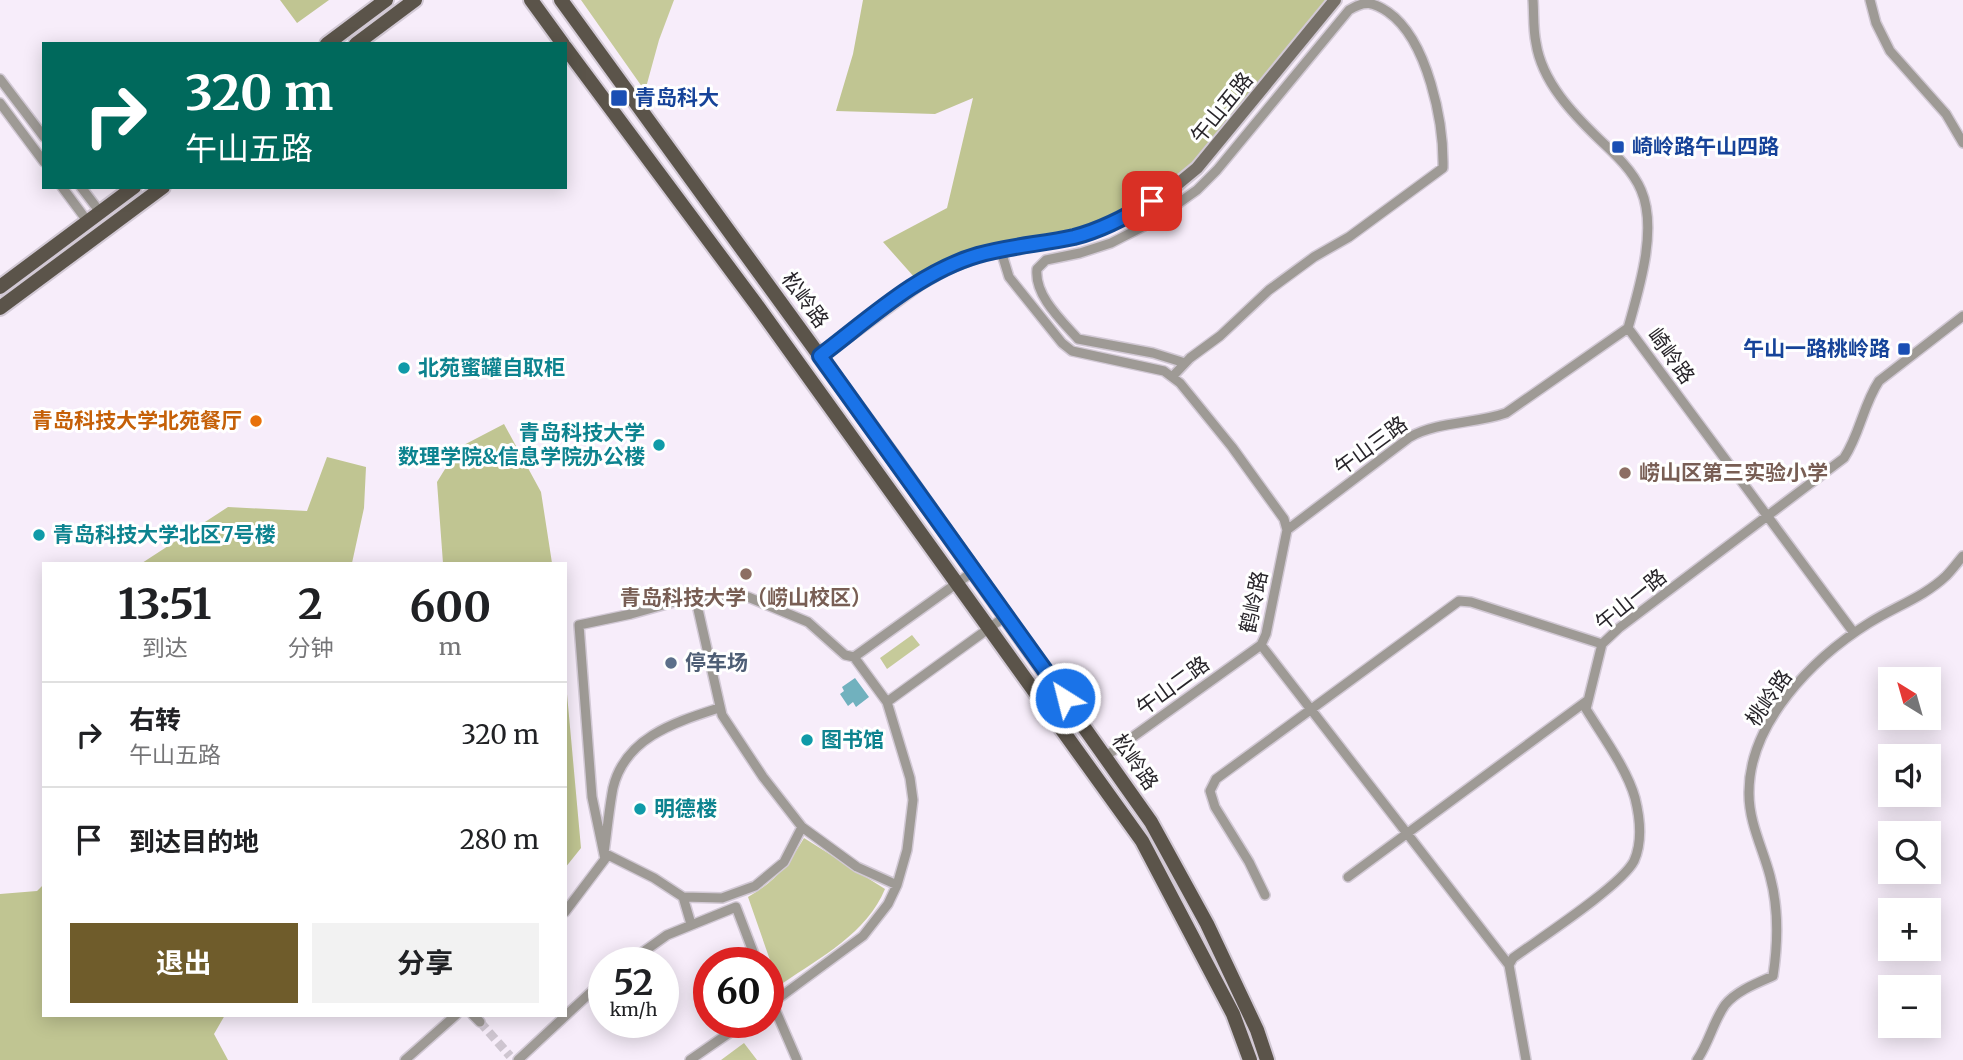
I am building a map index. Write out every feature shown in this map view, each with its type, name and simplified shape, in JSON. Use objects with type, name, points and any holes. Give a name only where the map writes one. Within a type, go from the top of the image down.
[{"type":"main road","points":[[330,42],[386,0]]},
{"type":"main road","points":[[359,42],[415,0]]},
{"type":"main road","name":"松岭路","points":[[531,0],[562,42]]},
{"type":"main road","name":"松岭路","points":[[561,0],[820,356],[1151,822],[1207,924],[1257,1030],[1267,1060]]},
{"type":"main road","name":"松岭路","points":[[567,49],[756,304],[1142,841],[1233,1014],[1250,1060]]},
{"type":"main road","points":[[0,287],[131,189]]},
{"type":"main road","points":[[0,308],[160,189]]},
{"type":"street","name":"午山五路","points":[[820,356],[920,283],[948,267],[979,255],[1076,236],[1104,227],[1168,192],[1197,168],[1335,0]]},
{"type":"street","name":"崎岭路","points":[[1533,0],[1536,44],[1546,77],[1578,118],[1620,159],[1641,190],[1648,228],[1643,275],[1628,328],[1854,633]]},
{"type":"street","points":[[1870,0],[1876,23],[1890,51],[1946,114],[1963,143]]},
{"type":"street","points":[[1172,377],[1251,305],[1284,279],[1314,257],[1349,237],[1443,168],[1444,145],[1436,104],[1422,60],[1409,32],[1396,17],[1376,4],[1361,2],[1349,10],[1217,170],[1179,204],[1152,222],[1111,243],[1046,260],[1037,269],[1036,280],[1040,290],[1078,339],[1153,353],[1185,363]]},
{"type":"street","points":[[0,79],[42,134]]},
{"type":"street","points":[[0,103],[42,159]]},
{"type":"street","points":[[63,189],[88,222]]},
{"type":"street","points":[[83,189],[100,212]]},
{"type":"street","points":[[1002,251],[1009,277],[1062,343],[1072,351],[1164,371],[1180,383],[1232,447],[1283,519],[1287,530]]},
{"type":"street","name":"午山一路","points":[[1588,700],[1602,644],[1619,628],[1844,458],[1854,443],[1870,395],[1879,381],[1963,316]]},
{"type":"street","name":"午山三路","points":[[1287,530],[1409,437],[1423,430],[1491,419],[1506,413],[1628,328]]},
{"type":"street","name":"鹤岭路","points":[[1287,530],[1266,634],[1261,645],[1508,965],[1526,1060]]},
{"type":"street","name":"桃岭路","points":[[1696,1060],[1706,1046],[1726,1004],[1751,986],[1773,976],[1777,948],[1776,905],[1752,821],[1749,794],[1751,771],[1758,746],[1780,706],[1815,666],[1854,633],[1924,593],[1945,577],[1963,556]]},
{"type":"street","points":[[853,657],[974,571]]},
{"type":"street","points":[[695,596],[719,708],[757,768],[802,827],[857,867],[897,884]]},
{"type":"street","points":[[567,909],[606,859],[592,797],[579,625],[695,596],[748,597],[808,622],[845,655],[853,657],[887,702],[911,778],[913,800],[907,849],[888,904],[863,936],[784,995]]},
{"type":"street","points":[[1265,895],[1249,862],[1215,807],[1210,791],[1216,779],[1459,601],[1471,602],[1602,644]]},
{"type":"street","points":[[887,702],[1006,616]]},
{"type":"street","name":"午山二路","points":[[1106,756],[1261,645]]},
{"type":"street","points":[[1348,877],[1588,700]]},
{"type":"street","points":[[1508,965],[1513,958],[1613,885],[1633,862],[1641,836],[1634,796],[1620,766],[1586,709],[1588,700]]},
{"type":"street","points":[[604,853],[614,786],[623,765],[642,741],[678,721],[719,708]]},
{"type":"street","points":[[604,853],[654,878],[683,897],[722,898],[755,886],[784,862],[802,827]]},
{"type":"street","points":[[683,897],[691,924]]},
{"type":"street","points":[[650,947],[667,935],[736,907],[751,947]]},
{"type":"street","points":[[567,1012],[588,994]]},
{"type":"street","points":[[405,1060],[454,1017]]},
{"type":"street","points":[[514,1059],[562,1017]]},
{"type":"street","points":[[784,1034],[797,1060]]},
{"type":"street","points":[[690,1060],[722,1038]]},
{"type":"green space","points":[[280,0],[329,0],[297,23]]},
{"type":"green space","points":[[581,0],[674,0],[659,40],[645,91]]},
{"type":"green space","points":[[863,0],[1328,0],[1193,164],[1162,189],[1113,218],[1067,235],[1020,240],[988,247],[915,278],[883,242],[947,208],[973,98],[935,114],[836,111],[853,54]]},
{"type":"green space","points":[[504,424],[541,492],[552,562],[443,562],[437,482],[458,448]]},
{"type":"green space","points":[[327,457],[366,467],[364,508],[352,562],[144,562],[228,507],[307,511]]},
{"type":"green space","points":[[912,635],[920,645],[887,669],[880,658]]},
{"type":"green space","points":[[567,694],[581,848],[567,866]]},
{"type":"green space","points":[[804,838],[885,889],[867,919],[855,931],[842,943],[784,982],[784,947],[765,947],[748,897],[767,885],[792,857]]},
{"type":"green space","points":[[42,886],[42,1017],[224,1017],[214,1034],[228,1060],[0,1060],[0,894],[37,891]]},
{"type":"green space","points":[[744,1043],[757,1060],[721,1060]]},
{"type":"water","points":[[855,678],[869,697],[856,707],[853,702],[848,706],[840,694],[844,691],[842,687]]},
{"type":"tunnel","points":[[480,1022],[510,1056]]},
{"type":"place","name":"青岛科大","points":[[619,98]]},
{"type":"place","name":"崎岭路午山四路","points":[[1618,147]]},
{"type":"place","name":"午山一路桃岭路","points":[[1904,349]]},
{"type":"place","name":"北苑蜜罐自取柜","points":[[404,368]]},
{"type":"place","name":"青岛科技大学北苑餐厅","points":[[256,421]]},
{"type":"place","name":"青岛科技大学 数理学院&信息学院办公楼","points":[[659,445]]},
{"type":"place","name":"崂山区第三实验小学","points":[[1625,473]]},
{"type":"place","name":"青岛科技大学北区7号楼","points":[[39,535]]},
{"type":"place","name":"青岛科技大学（崂山校区）","points":[[746,574]]},
{"type":"place","name":"停车场","points":[[671,663]]},
{"type":"place","name":"图书馆","points":[[807,740]]},
{"type":"place","name":"明德楼","points":[[640,809]]},
{"type":"route","points":[[1065,698],[820,356],[891,303],[948,267],[979,255],[1076,236],[1104,227],[1152,201]]}]
